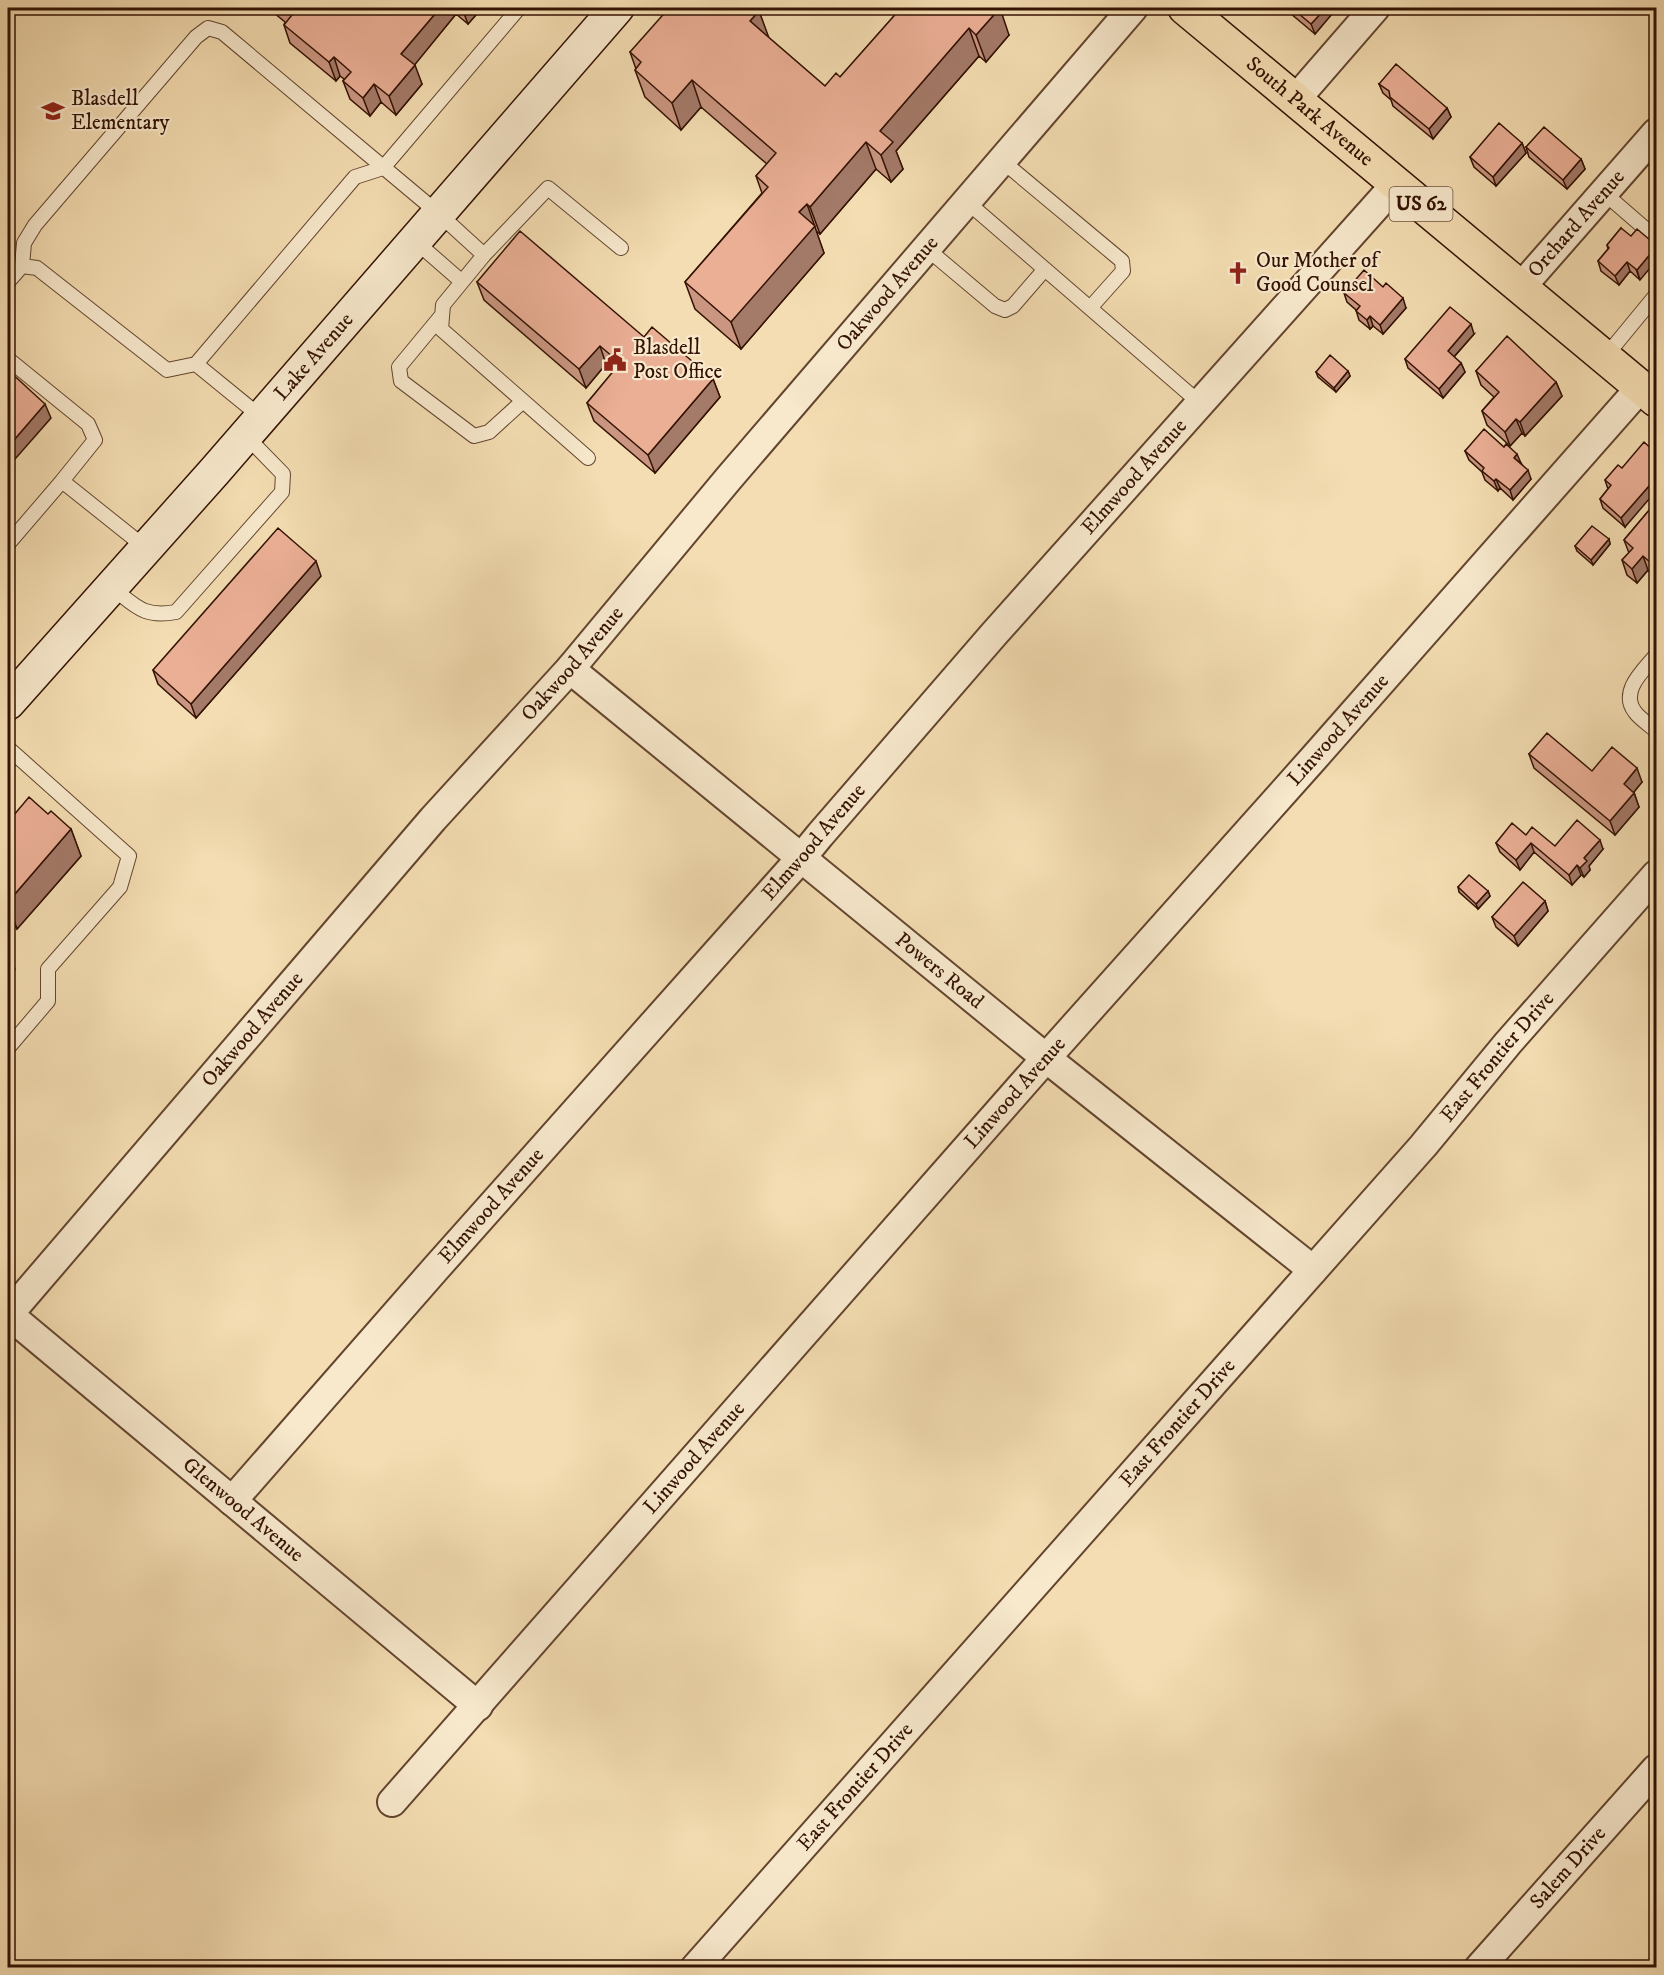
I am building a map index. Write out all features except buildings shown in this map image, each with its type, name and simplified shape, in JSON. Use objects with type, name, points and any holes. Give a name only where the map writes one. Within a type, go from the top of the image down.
[{"type":"main road","name":"South Park Avenue","points":[[1185,8],[1649,393]]},
{"type":"street","name":"Oakwood Avenue","points":[[8,1314],[433,819],[570,669],[729,478],[1132,8]]},
{"type":"street","points":[[1296,99],[1375,8]]},
{"type":"street","name":"Lake Avenue","points":[[8,704],[438,213],[607,14]]},
{"type":"street","name":"Orchard Avenue","points":[[1521,287],[1656,133]]},
{"type":"street","name":"Elmwood Avenue","points":[[232,1501],[436,1267],[802,857],[994,634],[1396,184]]},
{"type":"street","name":"Linwood Avenue","points":[[392,1802],[1046,1058],[1313,759],[1649,393]]},
{"type":"street","name":"Powers Road","points":[[570,669],[1046,1058],[1313,1270]]},
{"type":"street","name":"East Frontier Drive","points":[[695,1968],[1313,1270],[1656,875]]},
{"type":"street","name":"Glenwood Avenue","points":[[8,1314],[478,1706]]},
{"type":"street","name":"Salem Drive","points":[[1479,1968],[1656,1769]]},
{"type":"lane","points":[[22,266],[37,268],[167,370],[196,364],[355,177],[383,168],[519,8]]},
{"type":"lane","points":[[8,282],[22,266],[24,243],[35,225],[196,37],[208,28],[222,32],[438,213],[484,255]]},
{"type":"lane","points":[[1001,160],[1122,261],[1123,271],[1090,308]]},
{"type":"lane","points":[[588,458],[441,329],[443,305],[484,255],[548,188],[621,248]]},
{"type":"lane","points":[[1604,193],[1656,238]]},
{"type":"lane","points":[[966,201],[1201,404]]},
{"type":"lane","points":[[414,240],[461,281]]},
{"type":"lane","points":[[926,248],[995,306],[1005,310],[1013,306],[1045,269]]},
{"type":"lane","points":[[1605,357],[1656,295]]},
{"type":"lane","points":[[442,315],[399,367],[401,381],[474,436],[489,432],[523,401]]},
{"type":"lane","points":[[8,359],[88,424],[95,440],[8,544]]},
{"type":"lane","points":[[111,587],[145,613],[159,615],[176,612],[282,492],[283,474],[253,426],[196,364]]},
{"type":"lane","points":[[62,481],[146,548]]},
{"type":"lane","points":[[1656,655],[1632,683],[1629,699],[1635,712],[1656,731]]},
{"type":"lane","points":[[8,748],[129,856],[120,887],[48,969],[48,1001],[8,1048]]},
{"type":"place","name":"Blasdell Elementary","points":[[53,111]]},
{"type":"place","name":"Our Mother of Good Counsel","points":[[1238,273]]},
{"type":"place","name":"Blasdell Post Office","points":[[615,360]]}]
